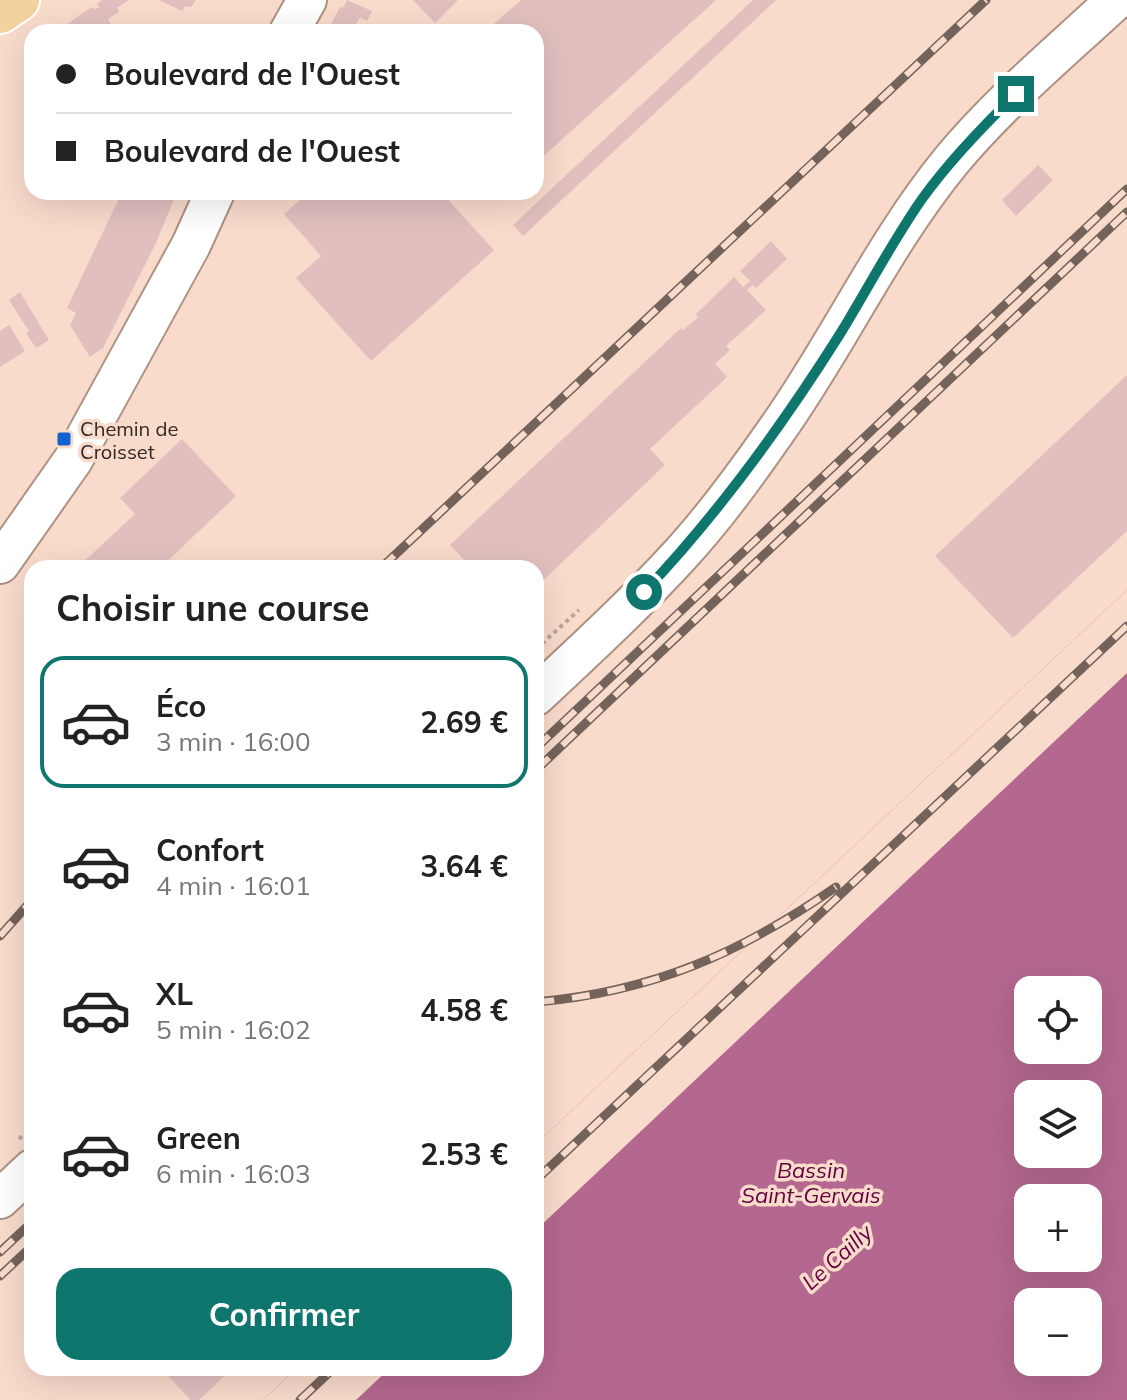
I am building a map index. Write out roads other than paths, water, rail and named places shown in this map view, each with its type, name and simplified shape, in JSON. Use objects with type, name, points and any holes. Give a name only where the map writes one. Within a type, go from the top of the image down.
[{"type":"main road","points":[[0,12],[18,0]]},
{"type":"main road","points":[[294,24],[307,0]]},
{"type":"main road","points":[[544,688],[644,592],[714,514],[777,429],[914,212],[952,160],[1016,94],[1116,0]]},
{"type":"main road","points":[[0,564],[73,460],[191,245],[211,200]]},
{"type":"main road","points":[[0,1199],[24,1176]]},
{"type":"water","name":"Bassin Saint-Gervais","points":[[1127,590],[1127,1400],[263,1400],[288,1376],[544,1376],[544,1137]]},
{"type":"railway","points":[[390,560],[986,0]]},
{"type":"railway","points":[[544,740],[1127,189]]},
{"type":"railway","points":[[544,762],[1127,212]]},
{"type":"railway","points":[[544,1173],[1127,626]]},
{"type":"railway","points":[[544,1001],[618,989],[694,966],[765,931],[836,887]]},
{"type":"railway","points":[[0,936],[24,909]]},
{"type":"railway","points":[[0,1252],[24,1230]]},
{"type":"railway","points":[[0,1276],[24,1254]]},
{"type":"railway","points":[[300,1400],[326,1376]]},
{"type":"place","name":"Chemin de Croisset","points":[[64,439]]},
{"type":"water label","name":"Le Cailly","points":[[837,1257]]}]
